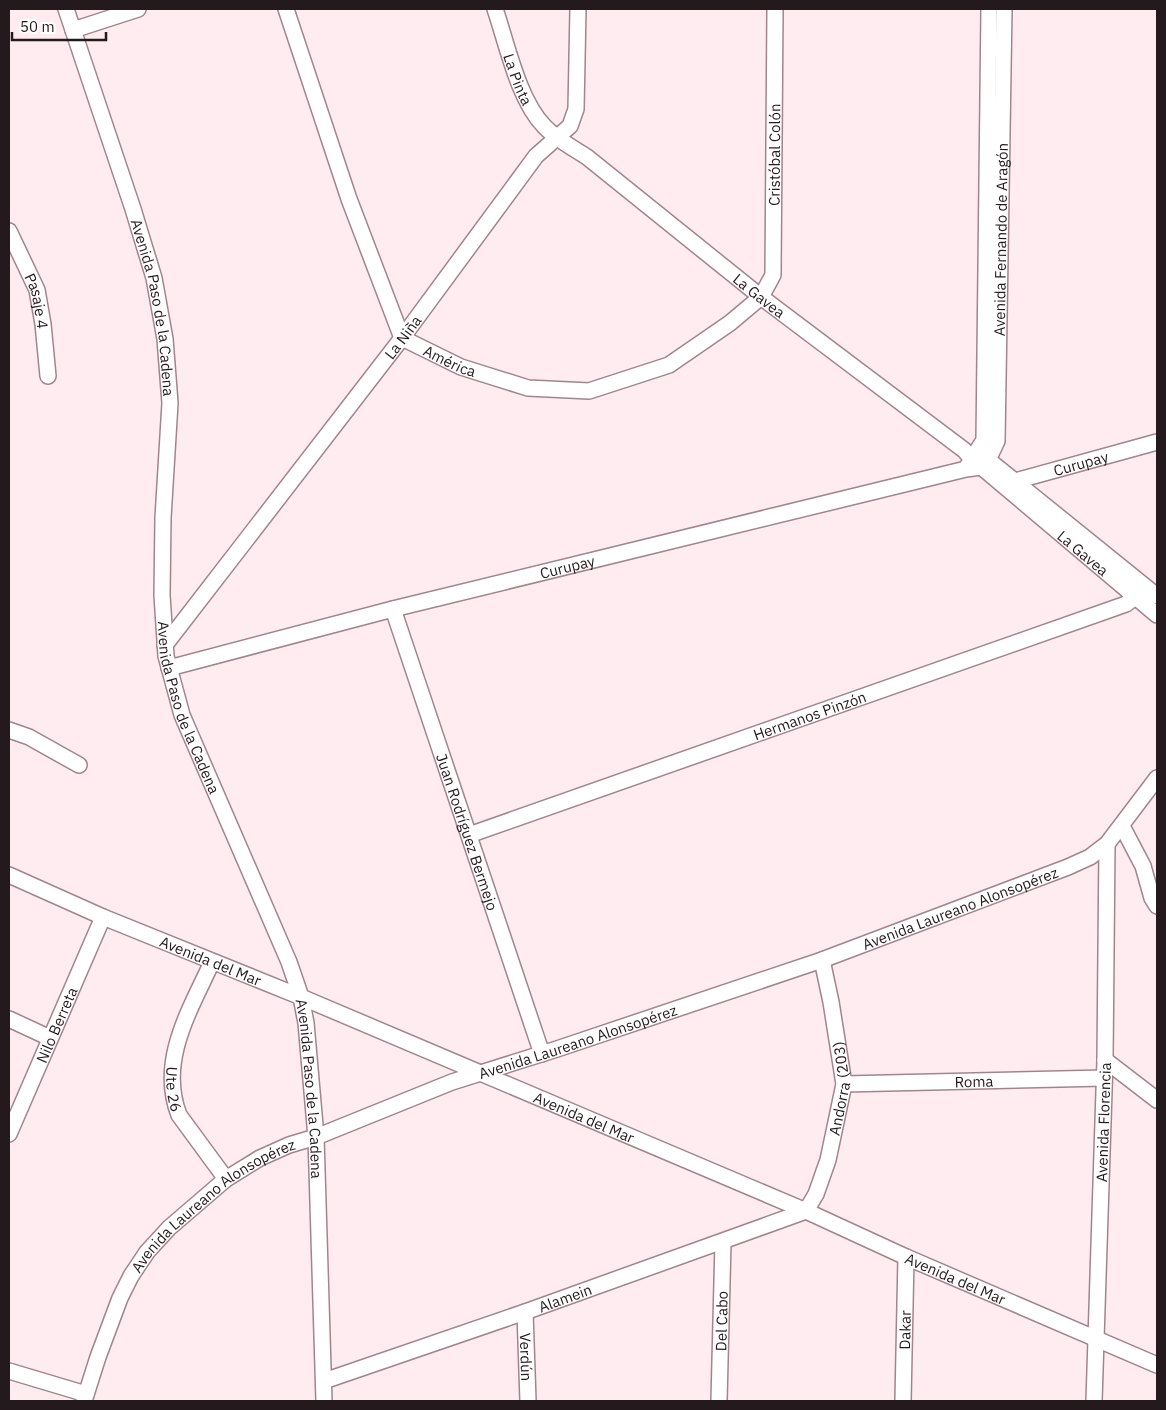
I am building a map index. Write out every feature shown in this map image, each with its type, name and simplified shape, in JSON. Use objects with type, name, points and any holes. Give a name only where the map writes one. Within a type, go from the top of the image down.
[{"type":"street","name":"Avenida Paso de la Cadena","points":[[66,9],[154,278],[165,339],[170,404],[163,518],[162,595],[165,645],[169,668],[182,715],[288,962],[301,997],[306,1023],[316,1136],[324,1401]]},
{"type":"street","points":[[73,30],[138,9]]},
{"type":"street","points":[[286,9],[349,199],[402,338]]},
{"type":"street","name":"La Pinta","points":[[495,9],[529,107],[544,126],[558,138]]},
{"type":"street","name":"La Niña","points":[[165,645],[402,338],[536,156],[570,126],[576,109],[578,9]]},
{"type":"street","name":"Cristóbal Colón","points":[[761,297],[773,275],[775,9]]},
{"type":"street","name":"Avenida Fernando de Aragón","points":[[975,459],[984,440],[989,9]]},
{"type":"street","name":"Avenida Fernando de Aragón","points":[[975,459],[996,441],[1004,9]]},
{"type":"street","name":"La Gavea","points":[[558,138],[587,157],[761,297],[1012,485],[1139,591],[1157,615]]},
{"type":"street","name":"Pasaje 4","points":[[9,230],[37,290],[43,324],[48,376]]},
{"type":"street","name":"América","points":[[402,338],[461,367],[528,388],[590,391],[669,365],[730,323],[761,297]]},
{"type":"street","name":"Curupay","points":[[1012,485],[1157,442]]},
{"type":"street","name":"Curupay","points":[[169,668],[975,459]]},
{"type":"street","name":"La Gavea","points":[[1139,591],[1157,596]]},
{"type":"street","name":"Hermanos Pinzón","points":[[469,836],[1126,604],[1139,591]]},
{"type":"street","name":"Juan Rodríguez Bermejo","points":[[393,609],[542,1054]]},
{"type":"street","points":[[9,730],[29,737],[79,765]]},
{"type":"street","name":"Avenida Laureano Alonsopérez","points":[[85,1398],[117,1306],[131,1276],[148,1252],[169,1228],[226,1179],[260,1158],[452,1082],[542,1054],[822,960],[1068,867],[1090,857],[1107,844],[1157,778]]},
{"type":"street","points":[[1122,826],[1143,866],[1152,898],[1157,906]]},
{"type":"street","name":"Avenida Florencia","points":[[1094,1401],[1105,1060],[1107,844]]},
{"type":"street","name":"Avenida del Mar","points":[[9,875],[806,1211],[906,1257],[1157,1366]]},
{"type":"street","name":"Nilo Berreta","points":[[9,1134],[103,916]]},
{"type":"street","name":"Andorra (203)","points":[[806,1211],[816,1194],[828,1160],[844,1084],[831,1002],[822,960]]},
{"type":"street","name":"Ute 26","points":[[212,962],[180,1031],[173,1055],[172,1079],[175,1104],[179,1115],[226,1179]]},
{"type":"street","points":[[9,1019],[50,1038]]},
{"type":"street","points":[[1105,1060],[1157,1100]]},
{"type":"street","name":"Roma","points":[[844,1084],[1104,1078]]},
{"type":"street","name":"Alamein","points":[[324,1381],[526,1312],[806,1211]]},
{"type":"street","name":"Del Cabo","points":[[719,1401],[723,1242]]},
{"type":"street","name":"Dakar","points":[[903,1401],[906,1257]]},
{"type":"street","name":"Verdún","points":[[526,1312],[528,1401]]},
{"type":"street","points":[[9,1371],[85,1398]]}]
